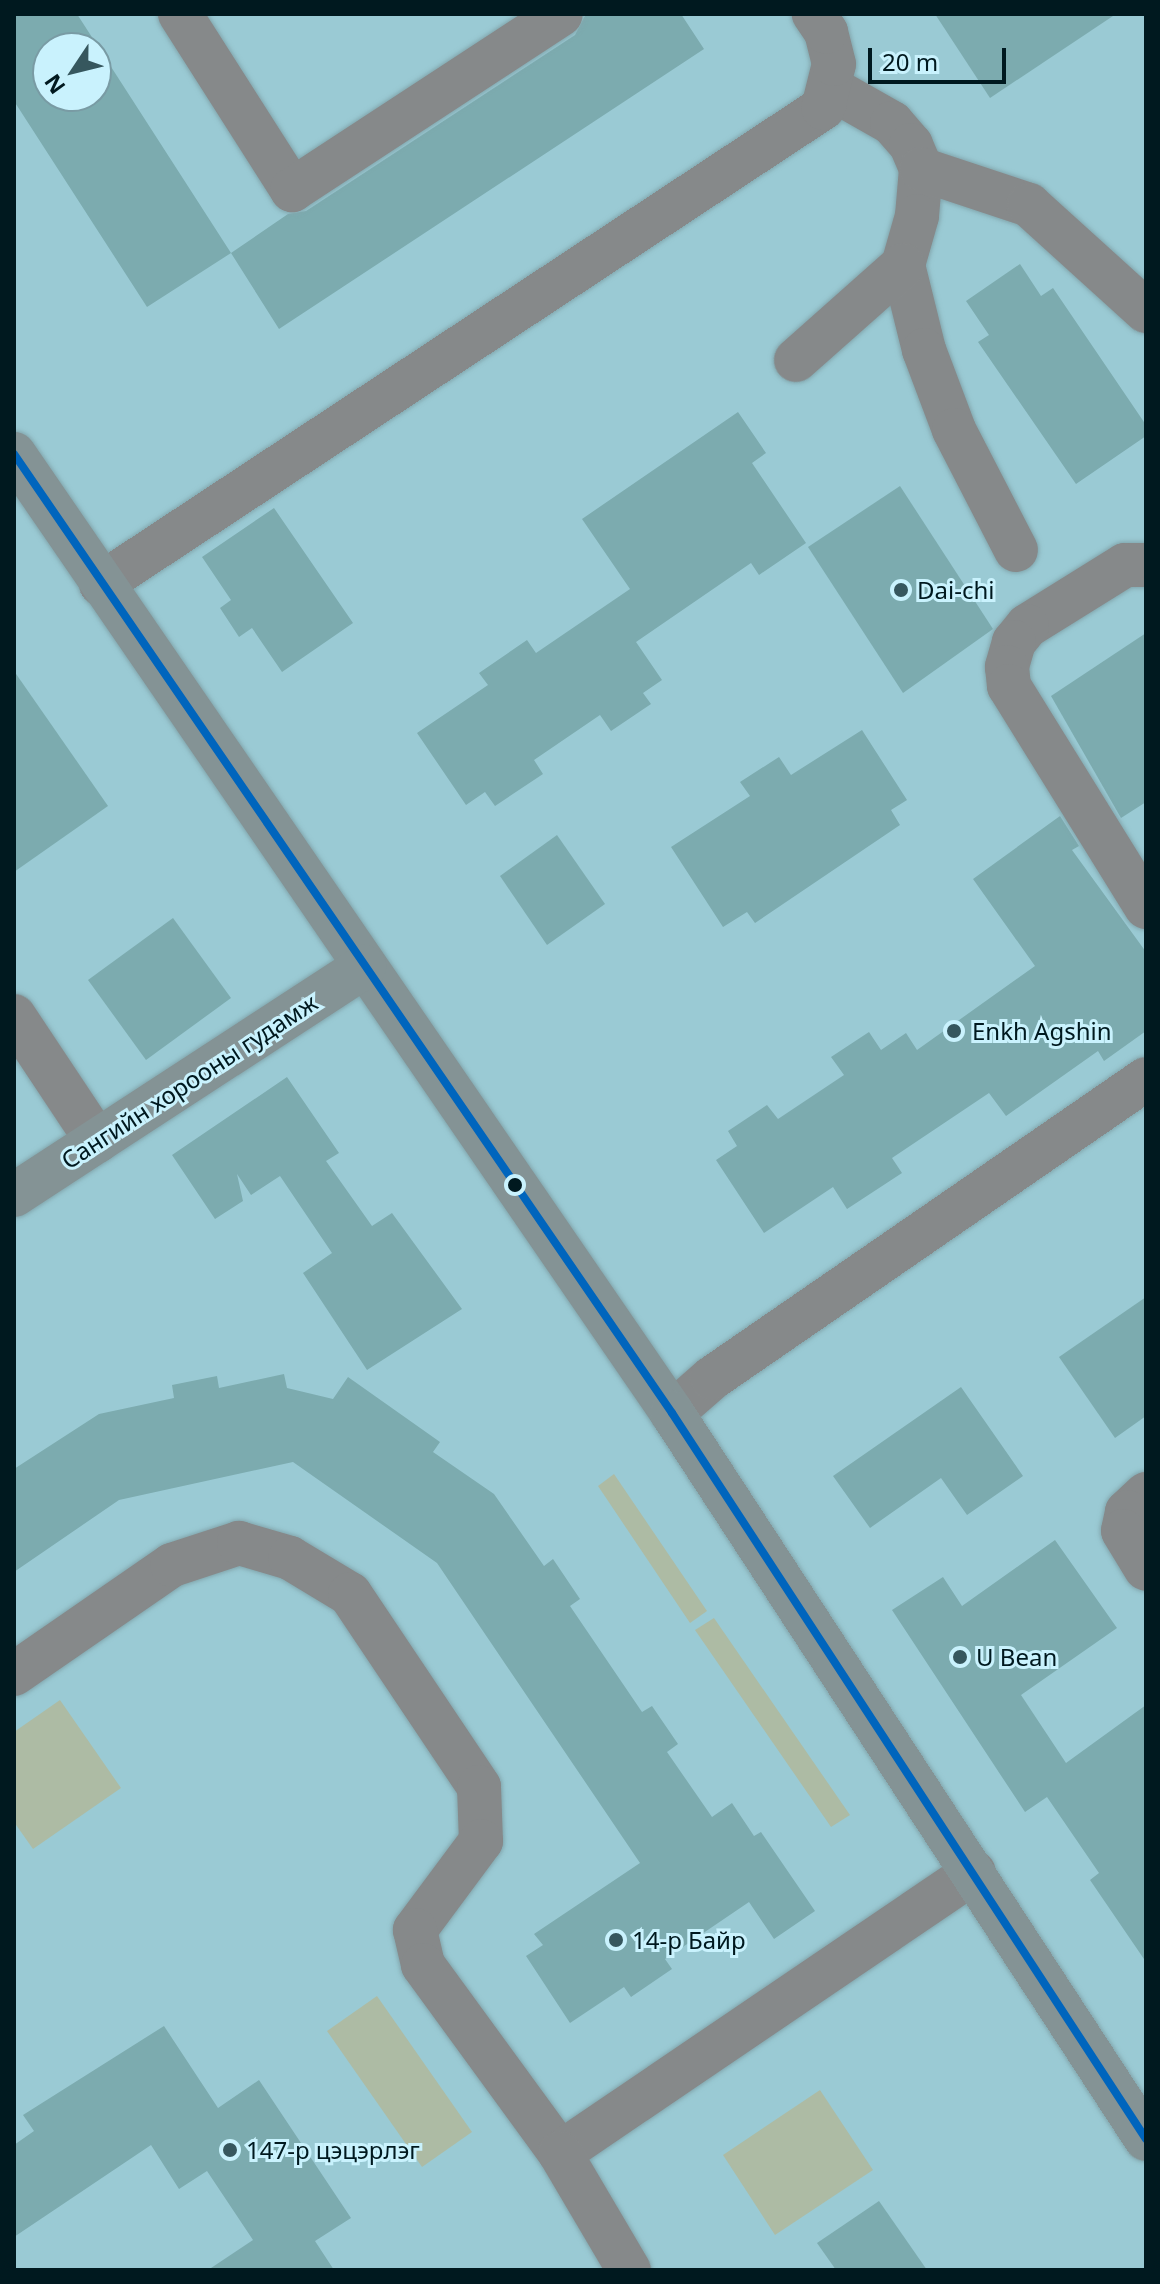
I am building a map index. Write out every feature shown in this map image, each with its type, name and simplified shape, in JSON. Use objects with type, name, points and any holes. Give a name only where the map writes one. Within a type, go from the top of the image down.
[{"type":"main road","points":[[14,454],[672,1413],[1146,2139]]},
{"type":"main road","name":"Сангийн хорооны гудамж","points":[[14,1195],[364,967]]},
{"type":"street","points":[[180,14],[292,190],[561,14]]},
{"type":"street","points":[[101,584],[823,108],[832,89],[834,64],[826,32],[814,14]]},
{"type":"street","points":[[832,89],[892,123],[911,145],[921,169],[917,216],[903,265],[924,350],[954,430],[1016,550]]},
{"type":"street","points":[[921,169],[1029,205],[1146,311]]},
{"type":"street","points":[[796,360],[903,265]]},
{"type":"street","points":[[1146,565],[1125,565],[1027,626],[1014,642],[1007,667],[1009,686],[1146,907]]},
{"type":"street","points":[[14,1016],[97,1141]]},
{"type":"street","points":[[672,1413],[712,1378],[1146,1079]]},
{"type":"street","points":[[1146,1494],[1127,1512],[1123,1531],[1146,1569]]},
{"type":"street","points":[[14,1674],[172,1565],[239,1543],[290,1558],[350,1594],[479,1787],[481,1841],[415,1930],[423,1965],[560,2153],[629,2270]]},
{"type":"street","points":[[560,2153],[974,1872]]},
{"type":"green space","points":[[614,1474],[707,1611],[690,1623],[598,1486]]},
{"type":"green space","points":[[714,1618],[850,1815],[831,1827],[695,1630]]},
{"type":"green space","points":[[60,1700],[121,1788],[33,1849],[14,1822],[14,1732]]},
{"type":"green space","points":[[377,1996],[472,2132],[422,2167],[327,2031]]},
{"type":"green space","points":[[820,2090],[873,2170],[775,2235],[723,2155]]},
{"type":"building","points":[[14,14],[77,14],[89,32],[32,32],[32,112],[112,112],[112,68],[231,253],[147,307],[14,101]]},
{"type":"building","points":[[586,14],[681,14],[704,49],[279,329],[231,253],[288,214],[306,211],[575,35]]},
{"type":"building","points":[[935,14],[1116,14],[990,98]]},
{"type":"building","points":[[1020,264],[1041,296],[1053,288],[1146,425],[1146,436],[1076,484],[978,342],[989,335],[966,301]]},
{"type":"building","points":[[738,412],[766,453],[752,463],[806,543],[759,575],[751,563],[636,642],[662,680],[643,693],[651,704],[611,731],[600,715],[534,760],[543,774],[495,806],[485,792],[466,805],[417,733],[488,685],[479,673],[527,640],[536,653],[630,589],[582,519]]},
{"type":"building","name":"Dai-chi","points":[[900,486],[993,629],[903,693],[808,547]]},
{"type":"building","points":[[274,508],[353,623],[282,672],[252,628],[239,637],[220,608],[231,600],[202,557]]},
{"type":"building","points":[[1146,633],[1146,802],[1121,818],[1051,696]]},
{"type":"building","points":[[14,671],[108,806],[14,872]]},
{"type":"building","points":[[862,730],[907,800],[891,810],[900,825],[755,923],[747,912],[723,927],[671,847],[750,796],[740,782],[779,757],[791,775]]},
{"type":"building","points":[[1060,816],[1079,846],[1072,850],[1146,952],[1146,1031],[1104,1061],[1098,1051],[1006,1116],[989,1093],[892,1158],[902,1173],[847,1209],[833,1187],[764,1233],[716,1160],[737,1146],[728,1131],[767,1105],[778,1119],[844,1075],[831,1057],[869,1032],[881,1050],[906,1033],[917,1050],[1035,966],[973,879]]},
{"type":"building","points":[[557,835],[605,904],[547,945],[500,876]]},
{"type":"building","points":[[173,918],[231,998],[146,1060],[88,980]]},
{"type":"building","points":[[287,1077],[339,1153],[326,1161],[372,1226],[392,1213],[462,1309],[367,1370],[303,1273],[332,1253],[280,1176],[251,1195],[237,1174],[243,1201],[215,1219],[172,1155]]},
{"type":"building","points":[[1146,1297],[1146,1416],[1115,1438],[1059,1357]]},
{"type":"building","points":[[284,1374],[287,1388],[333,1399],[348,1377],[440,1442],[433,1452],[494,1494],[544,1566],[553,1559],[580,1599],[570,1606],[642,1712],[652,1706],[678,1744],[667,1752],[712,1817],[732,1803],[754,1836],[761,1832],[815,1911],[774,1939],[749,1902],[665,1959],[672,1969],[631,1997],[624,1987],[570,2023],[526,1956],[543,1945],[534,1934],[640,1863],[437,1563],[293,1462],[119,1500],[14,1572],[14,1469],[99,1414],[174,1398],[172,1385],[217,1376],[219,1388]]},
{"type":"building","points":[[961,1387],[1023,1476],[967,1515],[941,1478],[870,1528],[833,1476]]},
{"type":"building","points":[[1055,1540],[1117,1628],[1021,1695],[1066,1763],[1146,1705],[1146,1962],[1090,1880],[1099,1873],[1047,1797],[1025,1812],[892,1610],[943,1577],[962,1606]]},
{"type":"building","name":"147-р цэцэрлэг","points":[[164,2026],[218,2108],[259,2080],[351,2218],[315,2241],[334,2270],[208,2270],[253,2240],[207,2171],[179,2189],[151,2145],[14,2237],[14,2145],[34,2131],[23,2115]]},
{"type":"building","points":[[879,2201],[927,2270],[836,2270],[817,2243]]},
{"type":"transit line","points":[[14,454],[672,1413],[1146,2139]]},
{"type":"place","name":"Dai-chi","points":[[901,590]]},
{"type":"place","name":"Enkh Agshin","points":[[954,1031]]},
{"type":"place","name":"U Bean","points":[[960,1657]]},
{"type":"place","name":"14-р Байр","points":[[616,1940]]},
{"type":"place","name":"147-р цэцэрлэг","points":[[230,2150]]}]
